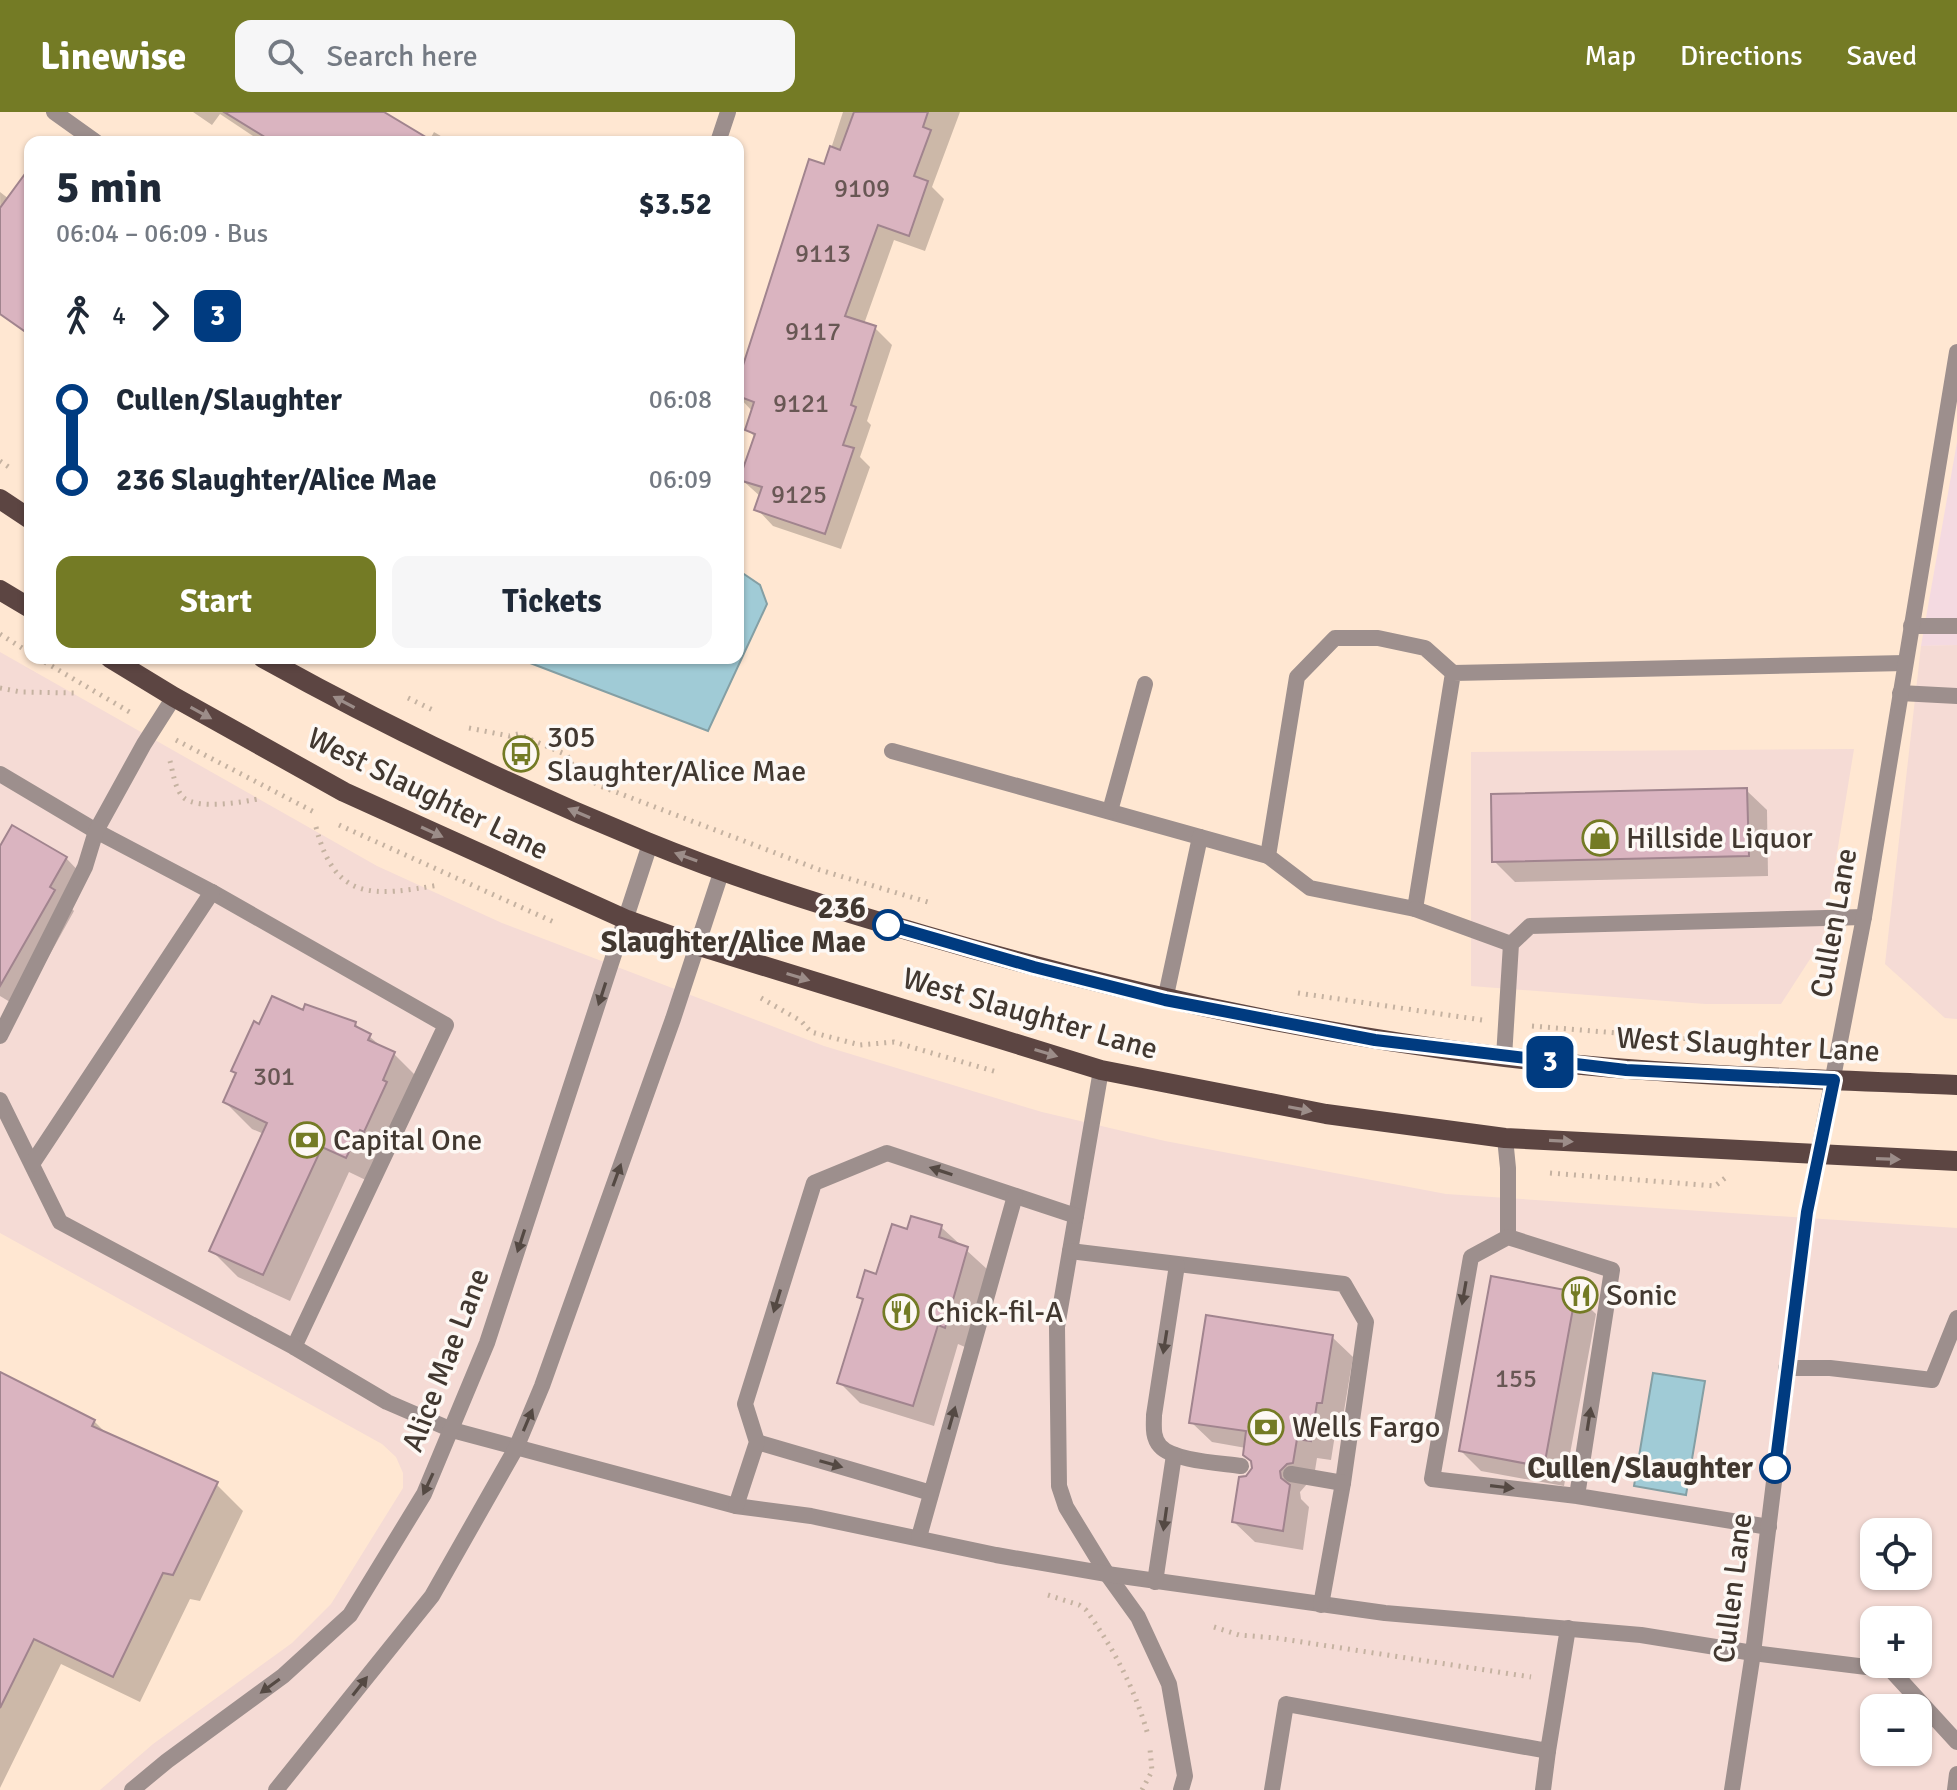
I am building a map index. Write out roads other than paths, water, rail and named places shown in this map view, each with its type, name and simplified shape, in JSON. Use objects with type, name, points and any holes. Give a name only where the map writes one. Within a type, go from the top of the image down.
[{"type":"main road","points":[[0,499],[24,515]]},
{"type":"main road","points":[[0,590],[24,604]]},
{"type":"main road","name":"West Slaughter Lane","points":[[120,664],[344,792],[627,920],[696,945],[1101,1070],[1326,1114],[1505,1138],[1957,1161]]},
{"type":"main road","name":"West Slaughter Lane","points":[[274,664],[394,728],[510,784],[650,844],[877,921],[1165,1000],[1375,1040],[1504,1057],[1626,1070],[1957,1085]]},
{"type":"street","points":[[54,112],[88,136]]},
{"type":"street","points":[[720,136],[728,112]]},
{"type":"street","name":"Cullen Lane","points":[[1732,1790],[1753,1653],[1807,1212],[1864,917],[1957,352]]},
{"type":"street","points":[[1911,626],[1957,626]]},
{"type":"street","points":[[1268,856],[1297,677],[1335,638],[1378,638],[1425,648],[1453,673],[1905,663]]},
{"type":"street","points":[[1415,909],[1453,673]]},
{"type":"street","points":[[1110,811],[1145,684]]},
{"type":"street","points":[[1900,693],[1957,696]]},
{"type":"street","points":[[0,1036],[85,867],[96,831],[174,697]]},
{"type":"street","points":[[892,751],[1268,856],[1310,888],[1415,909],[1511,944]]},
{"type":"street","points":[[0,774],[96,831],[212,892],[446,1025],[294,1347]]},
{"type":"street","points":[[1165,1000],[1200,837]]},
{"type":"street","name":"Alice Mae Lane","points":[[132,1790],[283,1676],[350,1615],[424,1494],[487,1343],[650,844]]},
{"type":"street","points":[[276,1790],[432,1596],[516,1448],[547,1372],[673,1019],[722,870]]},
{"type":"street","points":[[32,1164],[212,892]]},
{"type":"street","points":[[1504,1057],[1511,944],[1530,926],[1864,917]]},
{"type":"street","points":[[1101,1070],[1057,1327],[1059,1486],[1066,1507],[1138,1617],[1169,1684],[1185,1776],[1181,1790]]},
{"type":"street","points":[[0,1100],[60,1222],[294,1347],[387,1402],[452,1430],[736,1506],[811,1516],[1006,1557],[1107,1574],[1321,1605],[1641,1635],[1891,1670],[1957,1742]]},
{"type":"street","points":[[1505,1138],[1508,1237]]},
{"type":"street","points":[[736,1506],[757,1442],[745,1404],[814,1183],[887,1153],[1076,1216]]},
{"type":"street","points":[[919,1537],[1015,1196]]},
{"type":"street","points":[[1577,1496],[1612,1270],[1508,1237],[1471,1257],[1432,1479],[1577,1496],[1769,1527]]},
{"type":"street","points":[[1070,1251],[1344,1284],[1366,1322],[1343,1483],[1321,1605]]},
{"type":"street","points":[[1177,1265],[1154,1415],[1154,1435],[1160,1446],[1174,1455],[1241,1466]]},
{"type":"street","points":[[1786,1368],[1830,1368],[1932,1380],[1957,1318]]},
{"type":"street","points":[[757,1442],[931,1493]]},
{"type":"street","points":[[1155,1582],[1174,1455]]},
{"type":"street","points":[[1291,1474],[1343,1483]]},
{"type":"street","points":[[1543,1790],[1568,1628]]},
{"type":"street","points":[[1272,1790],[1286,1704],[1548,1751]]},
{"type":"street","points":[[1282,1726],[1284,1790]]},
{"type":"street","points":[[1955,1790],[1957,1774]]},
{"type":"water","points":[[744,574],[760,585],[767,604],[744,654]]},
{"type":"water","points":[[533,664],[739,664],[708,731]]},
{"type":"water","points":[[1653,1373],[1705,1381],[1686,1495],[1634,1486]]},
{"type":"place","name":"305 Slaughter/Alice Mae","points":[[521,754]]},
{"type":"place","name":"Hillside Liquor","points":[[1600,838]]},
{"type":"place","name":"236 Slaughter/Alice Mae","points":[[888,925]]},
{"type":"place","name":"Capital One","points":[[307,1140]]},
{"type":"place","name":"Sonic","points":[[1580,1295]]},
{"type":"place","name":"Chick-fil-A","points":[[901,1312]]},
{"type":"place","name":"Wells Fargo","points":[[1266,1427]]},
{"type":"place","name":"Cullen/Slaughter","points":[[1775,1468]]}]
